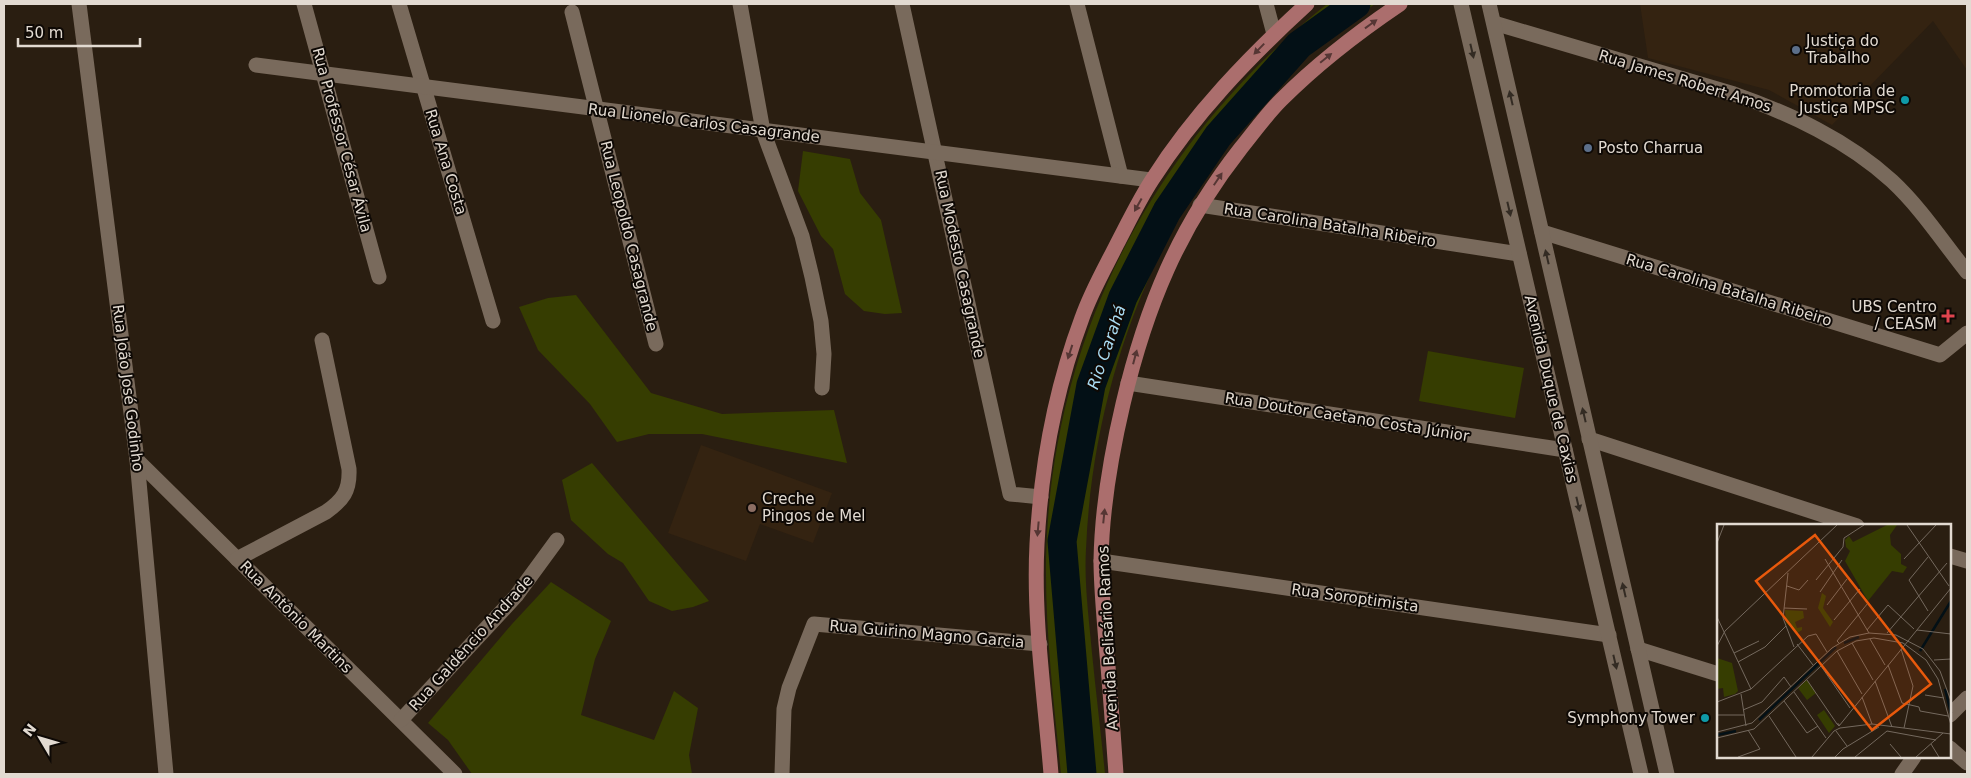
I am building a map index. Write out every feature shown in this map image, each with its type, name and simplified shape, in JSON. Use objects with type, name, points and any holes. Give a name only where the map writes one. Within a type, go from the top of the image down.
[{"type":"main road","points":[[1052,774],[1036,586],[1037,544],[1045,460],[1054,411],[1082,316],[1119,240],[1152,180],[1206,108],[1274,34],[1307,4]]},
{"type":"main road","name":"Avenida Belisário Ramos","points":[[1116,774],[1101,561],[1103,522],[1109,473],[1128,383],[1139,341],[1154,298],[1182,237],[1200,205],[1221,174],[1279,102],[1312,70],[1343,44],[1400,4]]},
{"type":"street","name":"Rua João José Godinho","points":[[79,4],[138,460],[166,774]]},
{"type":"street","name":"Rua Professor César Ávila","points":[[304,4],[379,277]]},
{"type":"street","name":"Rua Ana Costa","points":[[398,4],[493,321]]},
{"type":"street","points":[[740,4],[763,130],[802,236],[812,277],[821,321],[824,354],[822,388]]},
{"type":"street","name":"Rua Modesto Casagrande","points":[[902,4],[1010,494],[1041,497]]},
{"type":"street","points":[[1077,4],[1121,176]]},
{"type":"street","points":[[1266,4],[1274,34]]},
{"type":"street","name":"Avenida Duque de Caxias","points":[[1461,4],[1641,774]]},
{"type":"street","name":"Avenida Duque de Caxias","points":[[1489,4],[1666,774]]},
{"type":"street","name":"Rua Leopoldo Casagrande","points":[[572,12],[656,344]]},
{"type":"street","name":"Rua James Robert Amos","points":[[1494,23],[1734,94],[1805,122],[1859,155],[1893,182],[1967,272]]},
{"type":"street","name":"Rua Lionelo Carlos Casagrande","points":[[256,65],[1152,180]]},
{"type":"street","name":"Rua Carolina Batalha Ribeiro","points":[[1200,205],[1519,254]]},
{"type":"street","name":"Rua Carolina Batalha Ribeiro","points":[[1542,232],[1940,355],[1967,333]]},
{"type":"street","points":[[236,559],[326,512],[337,504],[345,494],[349,483],[349,470],[322,340]]},
{"type":"street","name":"Rua Doutor Caetano Costa Júnior","points":[[1128,383],[1565,450]]},
{"type":"street","points":[[1589,439],[1851,524]]},
{"type":"street","name":"Rua Antônio Martins","points":[[138,460],[455,774]]},
{"type":"street","name":"Rua Galdêncio Andrade","points":[[401,720],[516,596],[558,540]]},
{"type":"street","points":[[1951,556],[1967,561]]},
{"type":"street","name":"Rua Soroptimista","points":[[1101,561],[1609,636]]},
{"type":"street","name":"Rua Guirino Magno Garcia","points":[[782,774],[784,708],[789,688],[814,624],[1040,644]]},
{"type":"street","points":[[1638,649],[1717,674]]},
{"type":"street","points":[[1951,714],[1967,698]]},
{"type":"street","points":[[1951,749],[1967,762],[1966,774]]},
{"type":"street","points":[[1902,774],[1913,758]]},
{"type":"shaded area","points":[[1640,4],[1967,4],[1967,70],[1933,21],[1832,125],[1769,90],[1648,58]]},
{"type":"shaded area","name":"Creche Pingos de Mel","points":[[701,445],[832,493],[813,543],[760,524],[746,561],[668,533]]},
{"type":"green space","points":[[1327,4],[1375,4],[1311,53],[1255,110],[1207,173],[1166,242],[1134,314],[1110,391],[1094,469],[1086,549],[1087,601],[1105,774],[1061,774],[1048,640],[1046,559],[1052,477],[1068,398],[1091,322],[1124,250],[1163,181],[1211,118],[1265,58]]},
{"type":"green space","points":[[803,151],[850,159],[860,193],[881,220],[902,313],[885,314],[864,311],[845,294],[833,249],[821,236],[798,191]]},
{"type":"green space","points":[[576,295],[651,393],[722,414],[834,410],[847,463],[702,434],[649,434],[617,442],[590,404],[538,350],[519,307],[548,298]]},
{"type":"green space","points":[[1428,351],[1524,368],[1515,418],[1419,401]]},
{"type":"green space","points":[[592,463],[709,601],[693,607],[672,611],[649,601],[623,563],[608,554],[571,520],[562,480]]},
{"type":"green space","points":[[551,582],[611,621],[595,659],[581,715],[654,740],[674,691],[698,708],[689,755],[692,774],[472,774],[448,740],[428,723],[512,624]]},
{"type":"waterway","name":"Rio Carahá","points":[[1082,774],[1062,541],[1091,385],[1123,297],[1167,211],[1218,136],[1299,45],[1356,4]]},
{"type":"place","name":"Justiça do Trabalho","points":[[1796,50]]},
{"type":"place","name":"Promotoria de Justiça MPSC","points":[[1905,100]]},
{"type":"place","name":"Posto Charrua","points":[[1588,148]]},
{"type":"place","name":"UBS Centro / CEASM","points":[[1948,316]]},
{"type":"place","name":"Creche Pingos de Mel","points":[[752,508]]},
{"type":"place","name":"Symphony Tower","points":[[1705,718]]}]
